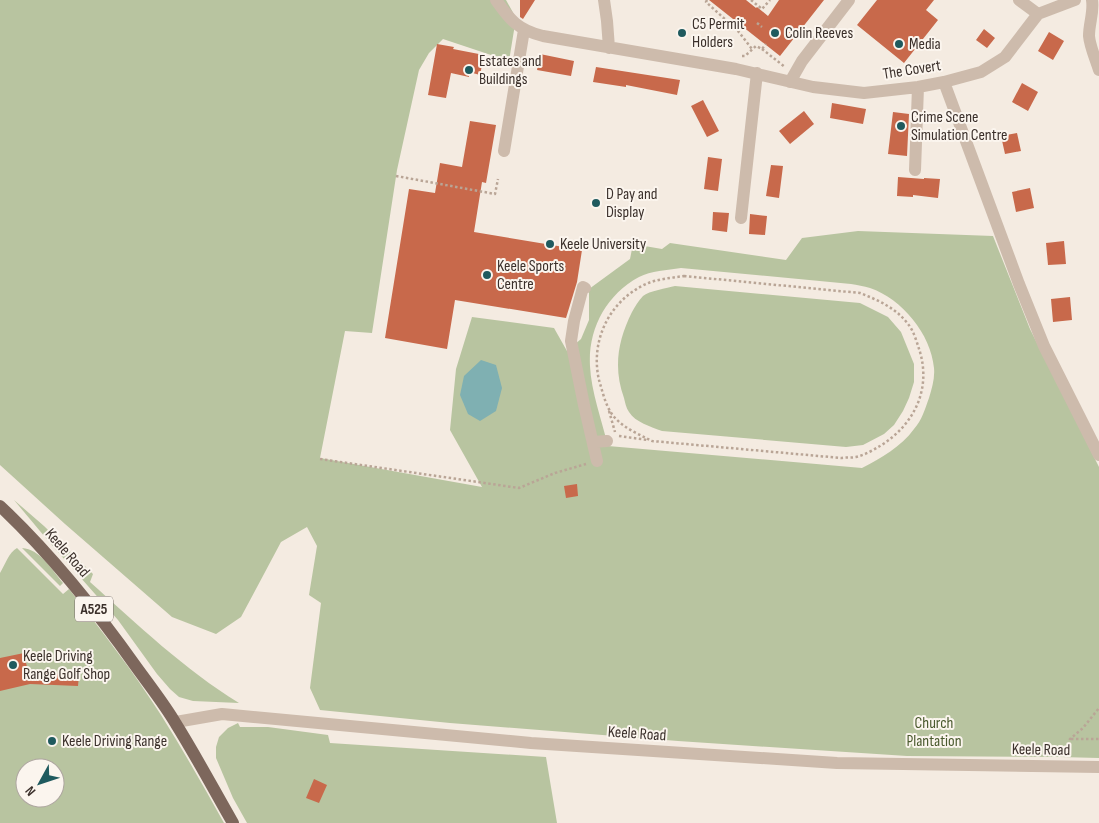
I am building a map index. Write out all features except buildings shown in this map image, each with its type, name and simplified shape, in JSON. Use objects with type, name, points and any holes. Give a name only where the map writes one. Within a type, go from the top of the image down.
[{"type":"main road","name":"Keele Road","points":[[0,506],[43,549],[83,595],[120,644],[176,722],[233,823]]},
{"type":"street","name":"The Covert","points":[[496,0],[511,20],[524,30],[543,36],[757,73],[813,87],[864,93],[918,87],[981,72],[1005,57],[1038,14]]},
{"type":"street","points":[[604,0],[609,48]]},
{"type":"street","points":[[790,82],[802,61],[849,0]]},
{"type":"street","points":[[1019,0],[1038,14],[1075,0]]},
{"type":"street","points":[[1092,0],[1093,7],[1089,38],[1099,70]]},
{"type":"street","points":[[504,151],[524,30]]},
{"type":"street","points":[[741,218],[757,73]]},
{"type":"street","points":[[944,82],[1015,275],[1044,346],[1099,455]]},
{"type":"street","points":[[915,170],[918,87]]},
{"type":"street","points":[[585,288],[583,287],[571,341],[597,461]]},
{"type":"street","points":[[593,442],[607,441]]},
{"type":"street","name":"Keele Road","points":[[176,722],[222,714],[531,743],[837,763],[1099,768]]},
{"type":"path","points":[[707,0],[706,2],[738,31],[752,49]]},
{"type":"path","points":[[751,0],[762,9],[770,0]]},
{"type":"path","points":[[757,23],[762,27]]},
{"type":"path","points":[[762,49],[766,44]]},
{"type":"path","points":[[740,56],[745,56],[756,46],[784,67]]},
{"type":"path","points":[[396,176],[495,194],[498,179]]},
{"type":"path","points":[[684,276],[860,293],[878,300],[894,310],[909,324],[922,361],[924,380],[914,412],[904,426],[888,441],[870,452],[856,457],[841,458],[616,436],[608,408],[597,371],[596,358],[598,345],[609,316],[630,294],[646,284],[684,276]]},
{"type":"path","points":[[608,408],[626,427],[652,441]]},
{"type":"path","points":[[320,458],[519,488],[555,473],[597,461]]},
{"type":"path","points":[[1099,708],[1083,728],[1070,740],[1099,739]]},
{"type":"green space","name":"Keele University","points":[[0,0],[506,0],[516,18],[509,61],[443,39],[429,53],[419,70],[397,170],[372,333],[345,331],[320,458],[482,487],[450,430],[456,369],[472,317],[554,328],[567,351],[581,339],[589,320],[589,289],[630,259],[633,244],[662,249],[670,243],[786,260],[802,238],[858,231],[993,236],[1030,329],[1099,467],[1099,758],[907,756],[678,741],[450,723],[320,710],[310,688],[321,603],[309,595],[317,546],[307,527],[281,542],[241,617],[216,634],[172,617],[0,465]],"holes":[[[681,268],[868,287],[882,293],[904,309],[921,331],[932,355],[934,379],[923,414],[917,426],[890,452],[862,468],[608,446],[592,386],[590,352],[592,339],[601,314],[608,303],[627,284],[649,273]]]},
{"type":"green space","points":[[675,286],[860,303],[888,317],[901,332],[914,364],[914,382],[903,411],[894,425],[884,434],[863,445],[846,447],[662,431],[648,426],[632,416],[626,405],[619,376],[620,344],[632,312],[643,296]]},
{"type":"green space","points":[[14,500],[44,526],[93,574],[90,582],[180,661],[239,703],[193,701],[179,697],[170,689],[118,620]]},
{"type":"green space","points":[[17,548],[63,594],[69,589],[128,667],[161,715],[224,823],[0,823],[0,573],[9,556]]},
{"type":"green space","points":[[22,548],[28,549],[40,556],[63,583],[60,586]]},
{"type":"green space","points":[[238,723],[240,727],[268,727],[328,735],[330,743],[546,757],[557,823],[247,823],[233,798],[216,758],[216,747],[219,737],[228,728]]},
{"type":"water","points":[[481,360],[496,365],[502,388],[496,411],[480,421],[468,414],[460,395],[464,376]]},
{"type":"place","name":"C5 Permit Holders","points":[[682,33]]},
{"type":"place","name":"Colin Reeves","points":[[775,33]]},
{"type":"place","name":"Media","points":[[899,44]]},
{"type":"place","name":"Estates and Buildings","points":[[469,70]]},
{"type":"place","name":"Crime Scene Simulation Centre","points":[[901,126]]},
{"type":"place","name":"D Pay and Display","points":[[596,203]]},
{"type":"place","name":"Keele University","points":[[550,244]]},
{"type":"place","name":"Keele Sports Centre","points":[[487,275]]},
{"type":"place","name":"Keele Driving Range Golf Shop","points":[[13,665]]},
{"type":"place","name":"Keele Driving Range","points":[[52,741]]},
{"type":"park label","name":"Church Plantation","points":[[934,732]]}]
